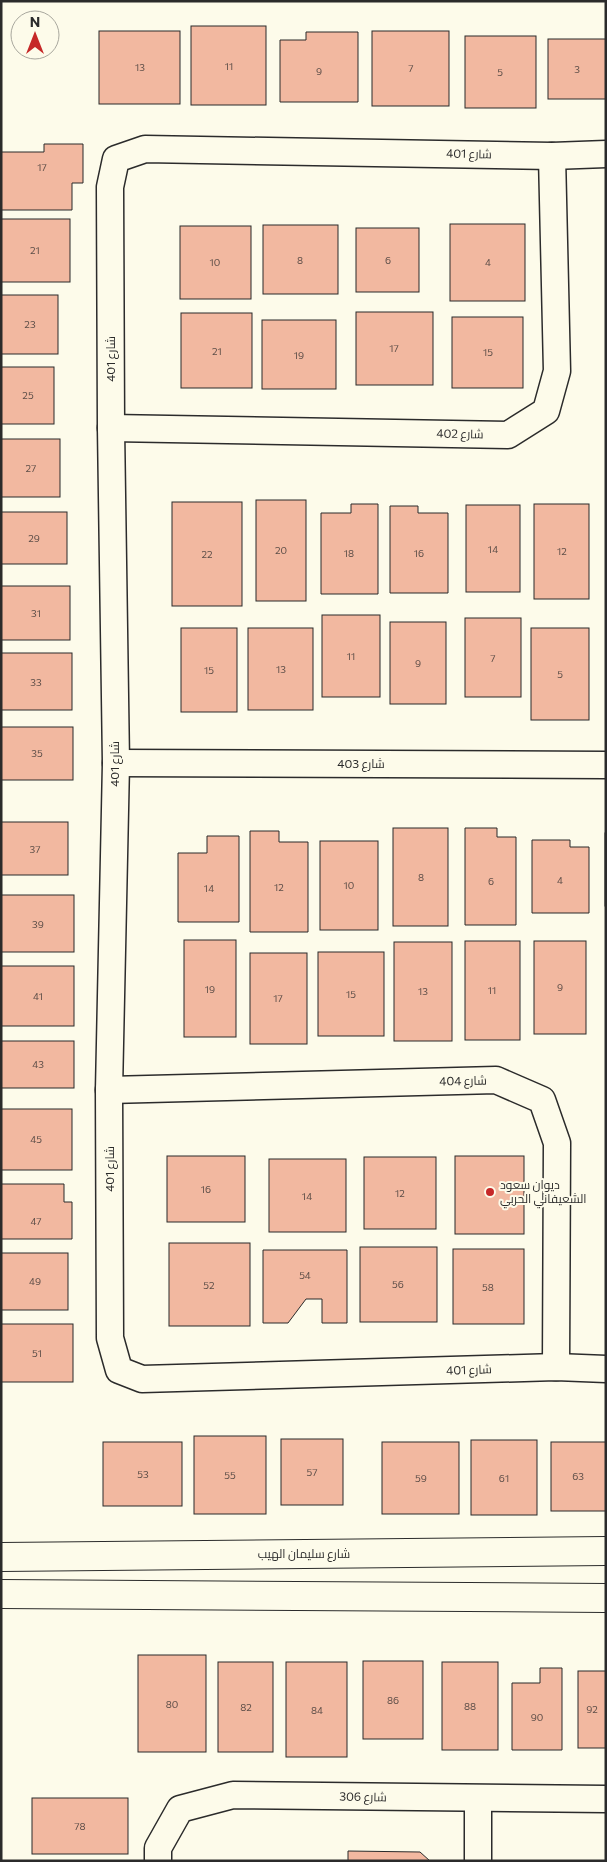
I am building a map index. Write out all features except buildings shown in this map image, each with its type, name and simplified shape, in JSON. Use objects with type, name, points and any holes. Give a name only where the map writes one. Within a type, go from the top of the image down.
[{"type":"street","name":"شارع 401","points":[[606,154],[552,156],[145,149],[116,159],[110,188],[111,428],[116,763],[110,1090],[110,1338],[119,1370],[142,1379],[556,1368],[606,1369]]},
{"type":"street","name":"شارع 402","points":[[111,428],[508,435],[546,410],[557,371],[552,156]]},
{"type":"street","name":"شارع 403","points":[[116,763],[606,765]]},
{"type":"street","name":"شارع 404","points":[[110,1090],[496,1080],[542,1100],[557,1144],[556,1368]]},
{"type":"street","name":"شارع سليمان الهيب","points":[[1,1556],[606,1551]]},
{"type":"street","points":[[1,1594],[606,1598]]},
{"type":"street","name":"شارع 306","points":[[158,1861],[158,1848],[180,1809],[234,1795],[606,1799]]},
{"type":"street","points":[[478,1799],[478,1861]]},
{"type":"place","name":"ديوان سعود الشعيفاني الحربي","points":[[490,1192]]}]
